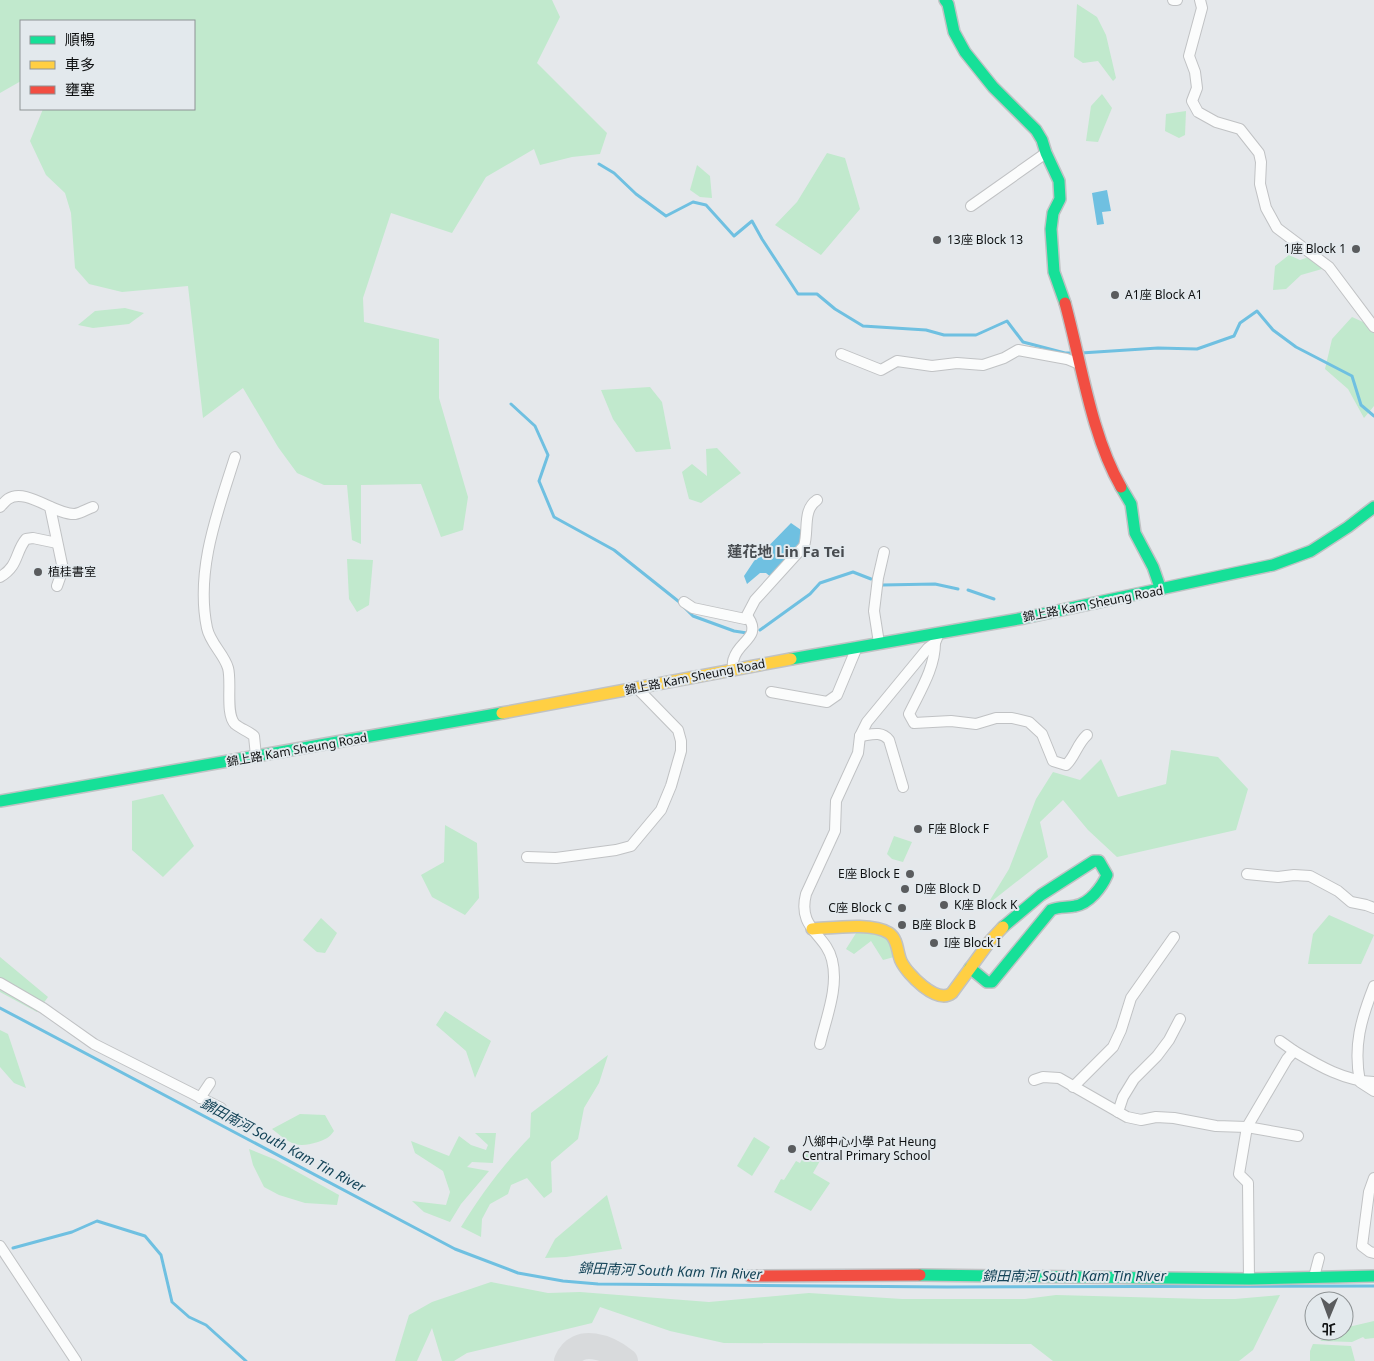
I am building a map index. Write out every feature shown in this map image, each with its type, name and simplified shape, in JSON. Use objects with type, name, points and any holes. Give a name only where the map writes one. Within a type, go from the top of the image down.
[{"type":"street","points":[[945,0],[948,4],[954,32],[965,52],[993,87],[1036,130],[1059,181],[1060,199],[1053,213],[1051,229],[1054,272],[1065,304],[1100,438],[1117,480],[1131,504],[1135,533],[1153,567],[1161,590]]},
{"type":"street","points":[[1200,0],[1202,8],[1189,56],[1195,72],[1197,88],[1192,101],[1198,112],[1216,122],[1240,129],[1259,153],[1261,162],[1260,184],[1266,208],[1277,228],[1329,267],[1374,327]]},
{"type":"street","points":[[971,206],[1046,153]]},
{"type":"street","points":[[841,354],[881,370],[897,361],[932,366],[957,363],[983,365],[1004,358],[1018,350],[1067,359],[1078,358]]},
{"type":"street","points":[[235,457],[215,521],[206,562],[204,579],[205,615],[209,636],[226,663],[229,672],[231,719],[254,736],[256,756]]},
{"type":"street","points":[[0,507],[8,499],[22,496],[73,514],[93,507]]},
{"type":"street","points":[[684,602],[693,608],[742,620],[748,617],[755,600],[804,546],[808,536],[807,518],[810,506],[817,500]]},
{"type":"street","points":[[50,507],[63,570],[57,586]]},
{"type":"street","name":"錦上路 Kam Sheung Road","points":[[0,801],[510,712],[879,643],[937,638],[1273,565],[1311,551],[1348,527],[1374,507]]},
{"type":"street","points":[[0,577],[13,566],[26,539],[33,538],[57,543]]},
{"type":"street","points":[[879,643],[874,612],[878,578],[884,552]]},
{"type":"street","points":[[733,670],[734,657],[752,632],[753,624],[748,617]]},
{"type":"street","points":[[937,638],[933,664],[909,714],[914,723],[951,721],[976,724],[996,718],[1012,718],[1030,722],[1042,734],[1053,762],[1061,765],[1066,765],[1072,760],[1082,739],[1087,736]]},
{"type":"street","points":[[820,1044],[834,977],[829,950],[812,929],[805,915],[803,905],[806,894],[835,831],[836,801],[858,753],[860,736],[867,722],[937,638]]},
{"type":"street","points":[[771,692],[827,702],[837,695],[857,647]]},
{"type":"street","points":[[527,857],[556,858],[616,850],[631,846],[661,810],[671,786],[681,751],[681,741],[675,726],[637,688]]},
{"type":"street","points":[[860,736],[880,733],[885,735],[889,740],[903,787]]},
{"type":"street","points":[[812,929],[874,928],[888,932],[893,936],[900,959],[906,968],[928,991],[939,996],[948,996],[953,992],[970,968],[994,936],[1015,914],[1094,861],[1099,861],[1107,875],[1104,883],[1084,904],[1078,906],[1060,905],[1051,910],[992,982],[987,982],[970,968]]},
{"type":"street","points":[[1247,874],[1278,877],[1310,876],[1331,887],[1352,902],[1366,904],[1374,908]]},
{"type":"street","points":[[1073,1086],[1113,1047],[1121,1030],[1131,998],[1174,937]]},
{"type":"street","points":[[0,984],[43,1008],[94,1044],[221,1108]]},
{"type":"street","points":[[1360,1082],[1357,1064],[1359,1029],[1374,986]]},
{"type":"street","points":[[1118,1112],[1123,1097],[1134,1079],[1157,1056],[1169,1040],[1180,1019]]},
{"type":"street","points":[[1280,1041],[1330,1071],[1360,1082],[1374,1091]]},
{"type":"street","points":[[1249,1278],[1248,1183],[1239,1174],[1248,1127],[1287,1059],[1294,1051]]},
{"type":"street","points":[[1034,1080],[1043,1077],[1059,1078],[1127,1118],[1134,1120],[1174,1118],[1216,1126],[1248,1127],[1298,1136]]},
{"type":"street","points":[[1360,1082],[1374,1082]]},
{"type":"street","points":[[200,1098],[210,1083]]},
{"type":"street","points":[[1374,1178],[1369,1192],[1362,1246],[1374,1253]]},
{"type":"street","points":[[0,1246],[76,1361]]},
{"type":"street","points":[[1314,1277],[1319,1258]]},
{"type":"street","points":[[750,1276],[972,1275],[1249,1278],[1374,1276]]},
{"type":"green space","points":[[0,0],[552,0],[560,17],[537,63],[607,133],[600,154],[572,157],[540,165],[534,149],[486,177],[452,233],[391,213],[363,298],[364,322],[439,339],[439,398],[468,497],[463,530],[441,537],[421,484],[361,485],[361,544],[352,540],[347,485],[324,485],[297,473],[278,447],[243,388],[203,418],[188,286],[122,292],[89,284],[75,268],[71,213],[65,193],[46,175],[30,141],[43,110],[195,110],[195,20],[20,20],[20,82],[0,93]]},
{"type":"green space","points":[[1077,4],[1097,17],[1106,35],[1116,78],[1113,81],[1098,61],[1083,63],[1074,57]]},
{"type":"green space","points":[[1102,94],[1112,108],[1098,142],[1086,141],[1091,106]]},
{"type":"green space","points":[[1186,111],[1185,135],[1179,138],[1165,131],[1166,114]]},
{"type":"green space","points":[[827,153],[845,158],[860,209],[821,255],[775,225],[797,202]]},
{"type":"green space","points":[[697,165],[710,176],[712,198],[700,197],[690,190]]},
{"type":"green space","points":[[1318,254],[1322,269],[1301,275],[1286,289],[1273,290],[1275,266],[1289,255],[1300,260]]},
{"type":"green space","points":[[125,308],[144,313],[129,324],[93,328],[78,325],[95,311]]},
{"type":"green space","points":[[1352,317],[1374,327],[1374,406],[1364,418],[1348,389],[1325,369],[1332,339]]},
{"type":"green space","points":[[650,387],[662,402],[671,449],[636,452],[613,419],[601,390]]},
{"type":"green space","points":[[717,448],[741,473],[701,503],[689,499],[682,472],[692,464],[707,476],[706,449]]},
{"type":"green space","points":[[347,559],[373,560],[369,605],[357,612],[349,599]]},
{"type":"green space","points":[[1171,750],[1218,757],[1248,789],[1236,830],[1117,857],[1088,830],[1063,800],[1040,822],[1048,857],[987,905],[1009,869],[1036,799],[1053,772],[1080,780],[1101,759],[1118,797],[1166,784]]},
{"type":"green space","points":[[163,794],[194,846],[163,877],[132,850],[132,801]]},
{"type":"green space","points":[[445,825],[477,843],[479,898],[465,915],[432,897],[421,875],[444,862]]},
{"type":"green space","points":[[894,836],[912,842],[903,862],[892,859],[887,854]]},
{"type":"green space","points":[[1329,915],[1374,935],[1361,964],[1308,964],[1313,934]]},
{"type":"green space","points":[[321,918],[337,933],[325,953],[317,952],[303,940]]},
{"type":"green space","points":[[858,930],[892,939],[894,957],[883,960],[871,941],[854,954],[846,949]]},
{"type":"green space","points":[[0,957],[48,997],[37,1012],[0,992]]},
{"type":"green space","points":[[445,1011],[491,1041],[475,1078],[466,1051],[436,1025]]},
{"type":"green space","points":[[0,1030],[8,1034],[26,1088],[14,1083],[0,1067]]},
{"type":"green space","points":[[608,1055],[599,1083],[584,1108],[578,1139],[551,1162],[552,1192],[544,1198],[527,1178],[511,1185],[508,1194],[490,1204],[482,1219],[481,1237],[461,1227],[493,1180],[530,1137],[531,1113]]},
{"type":"green space","points":[[300,1114],[325,1115],[334,1131],[331,1135],[318,1142],[298,1145],[288,1141],[272,1129]]},
{"type":"green space","points":[[475,1133],[496,1133],[493,1163],[472,1162],[467,1167],[489,1171],[461,1204],[450,1222],[424,1212],[412,1201],[446,1205],[450,1192],[443,1171],[415,1153],[411,1141],[449,1156],[459,1136],[471,1145],[486,1150],[488,1145]]},
{"type":"green space","points":[[754,1137],[770,1147],[752,1176],[737,1166]]},
{"type":"green space","points":[[249,1149],[276,1160],[339,1195],[337,1205],[305,1203],[279,1195],[264,1187],[253,1165]]},
{"type":"green space","points":[[807,1150],[821,1159],[813,1173],[830,1183],[811,1211],[774,1192],[781,1179],[784,1180],[796,1161],[800,1163]]},
{"type":"green space","points":[[607,1195],[622,1249],[545,1258],[555,1239]]},
{"type":"green space","points":[[491,1282],[548,1293],[580,1292],[709,1302],[809,1293],[902,1299],[1025,1299],[1056,1295],[1235,1299],[1280,1295],[1253,1350],[1239,1361],[1053,1361],[1031,1344],[724,1343],[670,1331],[600,1307],[592,1323],[467,1353],[454,1361],[442,1361],[432,1328],[417,1361],[395,1361],[409,1315],[432,1302]]},
{"type":"green space","points":[[1374,1321],[1374,1338],[1365,1339],[1363,1337],[1352,1342],[1320,1341],[1354,1341],[1354,1326]]},
{"type":"green space","points":[[1313,1344],[1351,1346],[1355,1361],[1310,1361],[1310,1351]]},
{"type":"water","points":[[1107,190],[1111,211],[1102,212],[1104,224],[1097,225],[1092,193]]},
{"type":"water","points":[[791,523],[804,532],[803,543],[772,578],[766,573],[760,573],[747,584],[744,576],[754,561]]},
{"type":"waterway","points":[[599,164],[614,173],[636,194],[666,216],[693,202],[706,205],[734,236],[752,221],[798,294],[817,294],[835,309],[863,326],[926,330],[944,335],[976,335],[1007,321],[1023,342],[1065,353],[1072,353]]},
{"type":"waterway","points":[[1081,353],[1158,348],[1197,349],[1234,336],[1240,323],[1257,311],[1273,330],[1296,347],[1352,376],[1361,405],[1374,416]]},
{"type":"waterway","points":[[511,404],[535,426],[548,455],[539,481],[554,517],[614,550],[678,601],[693,616],[734,631],[747,633]]},
{"type":"waterway","points":[[760,630],[810,594],[820,583],[853,572],[871,579]]},
{"type":"waterway","points":[[882,585],[935,584],[958,589]]},
{"type":"waterway","points":[[968,590],[994,599]]},
{"type":"waterway","name":"錦田南河 South Kam Tin River","points":[[0,1008],[455,1249],[518,1273],[563,1281],[598,1284],[947,1287],[1374,1286]]},
{"type":"waterway","points":[[13,1248],[72,1232],[97,1221],[145,1236],[161,1255],[172,1302],[189,1317],[206,1325],[246,1361]]},
{"type":"taxiway","points":[[567,1361],[578,1348],[586,1346],[603,1348],[625,1361]]},
{"type":"traffic: fast","points":[[945,0],[948,4],[954,32],[965,52],[993,87],[1036,130],[1059,181],[1060,199],[1053,213],[1051,229],[1054,272],[1065,303]]},
{"type":"traffic: fast","points":[[1121,487],[1131,504],[1135,533],[1153,567],[1161,590]]},
{"type":"traffic: fast","points":[[791,659],[1024,618],[1273,565],[1311,551],[1348,527],[1374,507]]},
{"type":"traffic: fast","points":[[0,801],[502,713]]},
{"type":"traffic: fast","points":[[970,968],[987,982],[992,982],[1051,910],[1080,905],[1090,898],[1102,885],[1107,875],[1099,861],[1094,861],[1041,895],[1003,927]]},
{"type":"traffic: fast","points":[[920,1275],[1249,1279],[1374,1276]]},
{"type":"traffic: slow","points":[[502,713],[791,659]]},
{"type":"traffic: slow","points":[[812,929],[862,927],[889,933],[894,939],[901,961],[909,973],[931,992],[946,996],[952,993],[990,941],[1003,927]]},
{"type":"traffic: jam","points":[[1065,303],[1094,421],[1111,467],[1121,487]]},
{"type":"traffic: jam","points":[[750,1276],[920,1275]]},
{"type":"place","name":"13座 Block 13","points":[[937,240]]},
{"type":"place","name":"1座 Block 1","points":[[1356,249]]},
{"type":"place","name":"A1座 Block A1","points":[[1115,295]]},
{"type":"place","name":"植桂書室","points":[[38,572]]},
{"type":"place","name":"F座 Block F","points":[[918,829]]},
{"type":"place","name":"E座 Block E","points":[[910,874]]},
{"type":"place","name":"D座 Block D","points":[[905,889]]},
{"type":"place","name":"K座 Block K","points":[[944,905]]},
{"type":"place","name":"C座 Block C","points":[[902,908]]},
{"type":"place","name":"B座 Block B","points":[[902,925]]},
{"type":"place","name":"I座 Block I","points":[[934,943]]},
{"type":"place","name":"八鄉中心小學 Pat Heung Central Primary School","points":[[792,1149]]},
{"type":"district","name":"蓮花地 Lin Fa Tei","points":[[786,552]]}]
